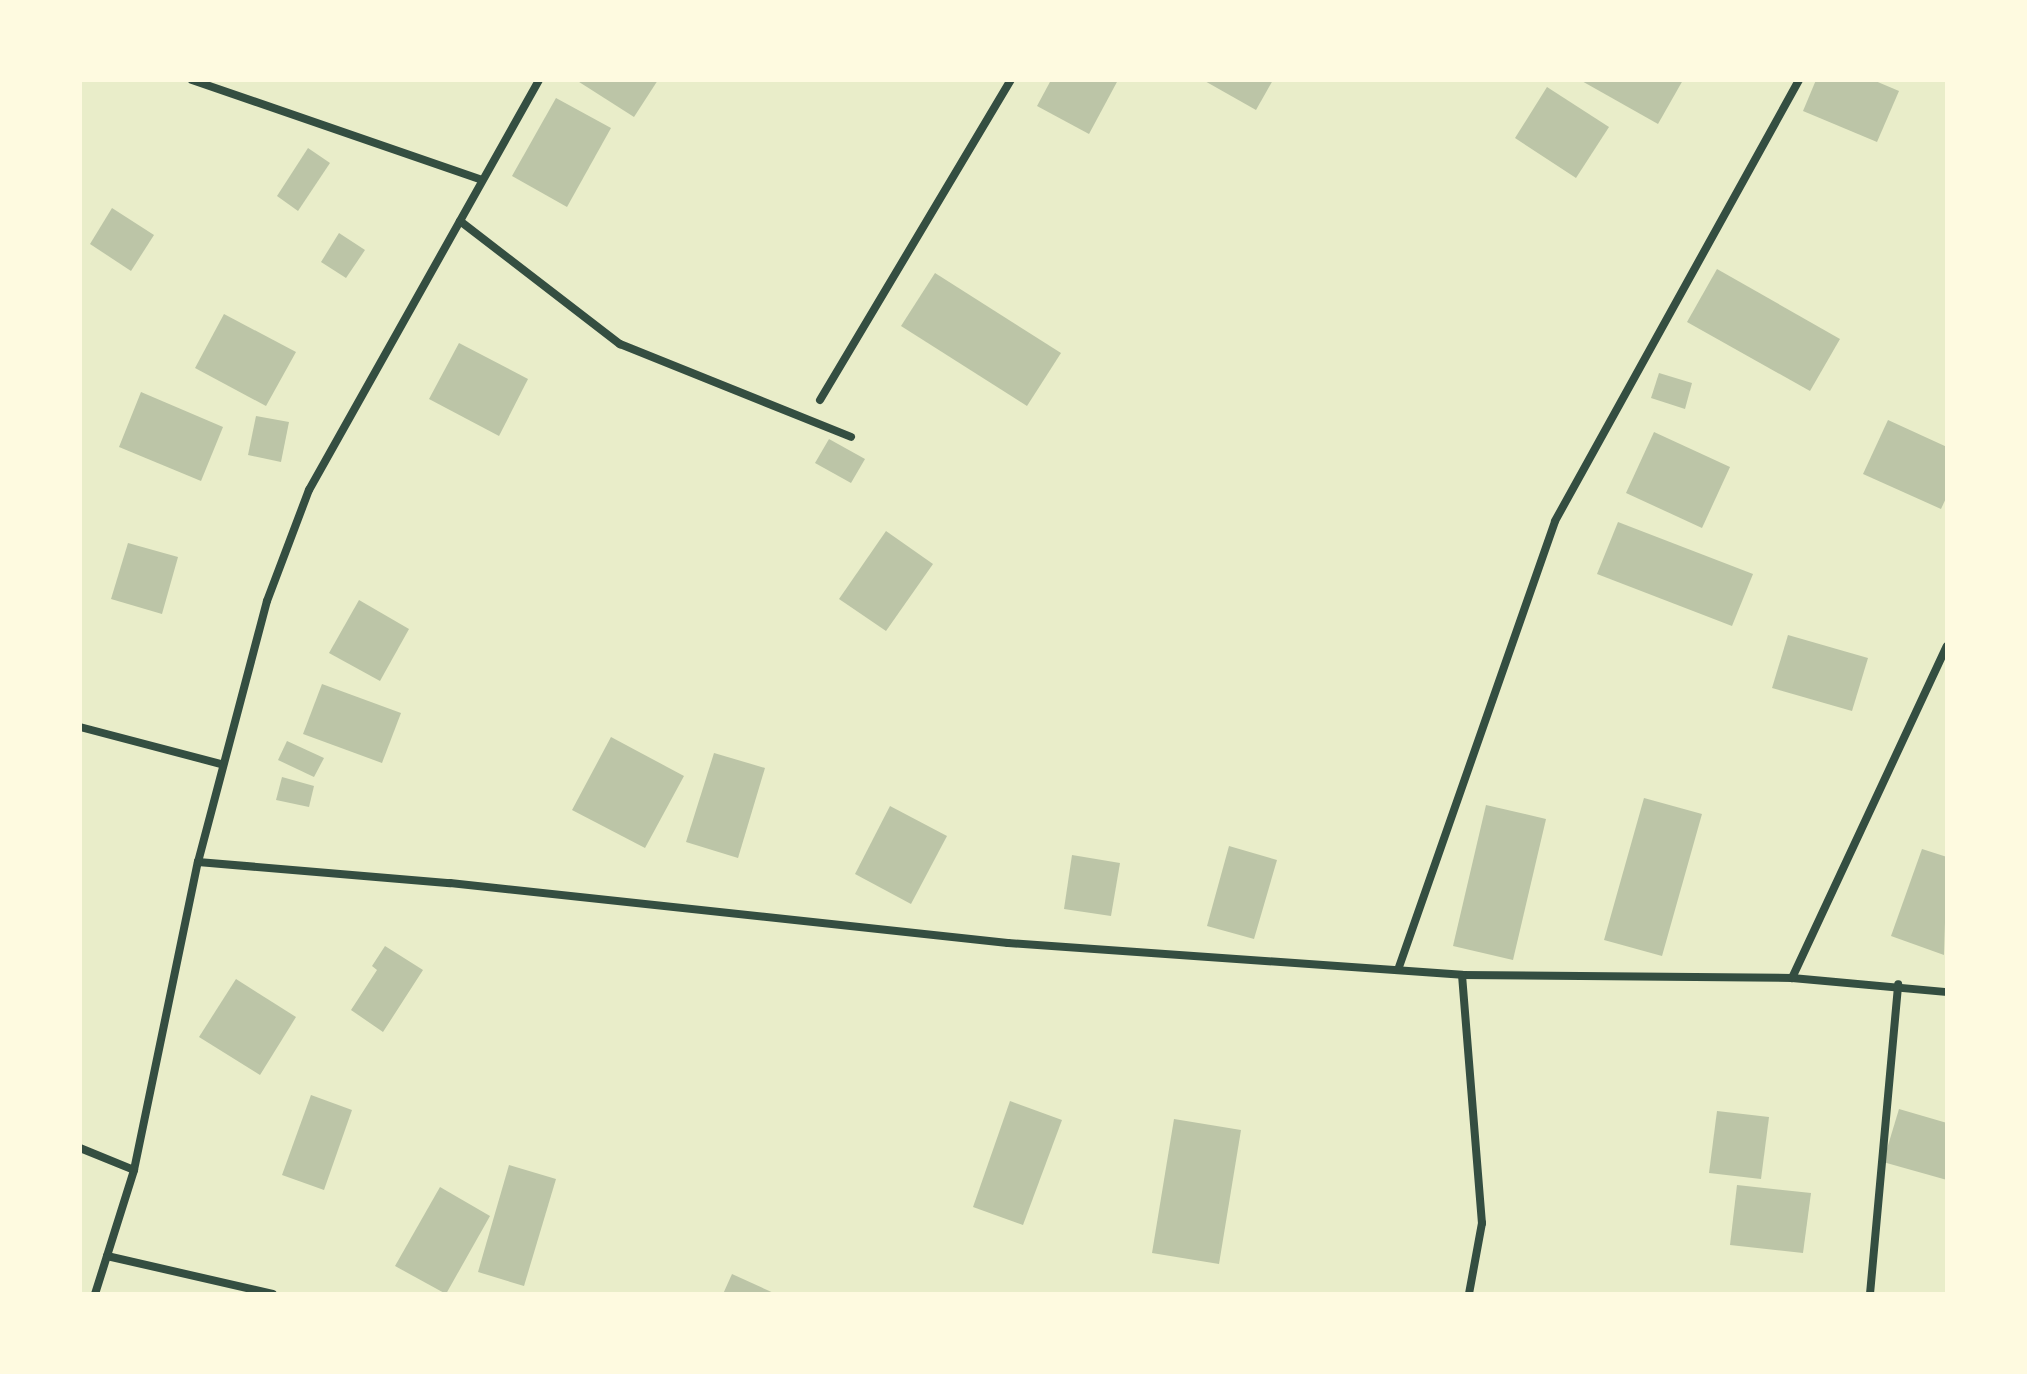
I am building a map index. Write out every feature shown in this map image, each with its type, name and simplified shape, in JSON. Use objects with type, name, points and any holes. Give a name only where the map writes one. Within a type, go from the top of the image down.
[{"type":"street","points":[[192,80],[482,180]]},
{"type":"street","points":[[95,1294],[134,1170],[198,862],[221,764],[267,601],[309,490],[539,80]]},
{"type":"street","points":[[820,400],[1011,80]]},
{"type":"street","points":[[1399,967],[1555,521],[1799,80]]},
{"type":"street","points":[[460,221],[620,344],[851,437]]},
{"type":"street","points":[[1792,978],[1947,646]]},
{"type":"street","points":[[80,727],[221,764]]},
{"type":"street","points":[[198,862],[450,883],[1008,943],[1399,967],[1462,975],[1792,978],[1898,984],[1947,992]]},
{"type":"street","points":[[1462,975],[1482,1223],[1469,1294]]},
{"type":"street","points":[[1870,1294],[1898,984]]},
{"type":"street","points":[[80,1148],[134,1170]]},
{"type":"street","points":[[107,1256],[273,1294]]},
{"type":"building","points":[[576,80],[658,80],[634,117]]},
{"type":"building","points":[[1051,80],[1118,80],[1089,134],[1037,106]]},
{"type":"building","points":[[1203,80],[1273,80],[1256,110]]},
{"type":"building","points":[[1580,80],[1683,80],[1658,124]]},
{"type":"building","points":[[1816,80],[1873,80],[1899,91],[1877,142],[1803,111]]},
{"type":"building","points":[[1547,87],[1609,127],[1576,178],[1515,138]]},
{"type":"building","points":[[556,98],[611,128],[567,207],[512,176]]},
{"type":"building","points":[[308,148],[330,163],[298,211],[277,196]]},
{"type":"building","points":[[112,208],[154,235],[131,271],[90,244]]},
{"type":"building","points":[[339,233],[365,250],[346,278],[321,262]]},
{"type":"building","points":[[1717,269],[1840,339],[1810,391],[1687,322]]},
{"type":"building","points":[[935,273],[1061,353],[1027,406],[901,326]]},
{"type":"building","points":[[224,314],[296,352],[266,406],[195,368]]},
{"type":"building","points":[[459,343],[528,379],[499,436],[429,399]]},
{"type":"building","points":[[1659,373],[1692,383],[1685,409],[1651,398]]},
{"type":"building","points":[[141,392],[223,427],[201,481],[119,447]]},
{"type":"building","points":[[256,416],[289,422],[281,462],[248,455]]},
{"type":"building","points":[[1888,420],[1947,447],[1947,496],[1941,509],[1863,474]]},
{"type":"building","points":[[1654,432],[1730,467],[1702,528],[1626,493]]},
{"type":"building","points":[[829,439],[865,459],[851,483],[815,463]]},
{"type":"building","points":[[1618,522],[1753,574],[1732,626],[1597,574]]},
{"type":"building","points":[[886,531],[933,564],[886,631],[839,599]]},
{"type":"building","points":[[128,543],[178,557],[162,614],[111,599]]},
{"type":"building","points":[[359,600],[409,629],[380,681],[329,653]]},
{"type":"building","points":[[1788,635],[1868,658],[1852,711],[1772,688]]},
{"type":"building","points":[[322,684],[401,713],[382,763],[303,734]]},
{"type":"building","points":[[611,737],[684,776],[645,848],[572,810]]},
{"type":"building","points":[[287,741],[324,758],[314,777],[278,760]]},
{"type":"building","points":[[714,753],[765,768],[738,858],[686,842]]},
{"type":"building","points":[[282,777],[314,786],[309,807],[276,800]]},
{"type":"building","points":[[1644,798],[1702,814],[1662,956],[1604,940]]},
{"type":"building","points":[[1486,805],[1546,819],[1513,960],[1453,946]]},
{"type":"building","points":[[890,806],[947,836],[911,904],[855,874]]},
{"type":"building","points":[[1229,846],[1277,860],[1254,939],[1207,926]]},
{"type":"building","points":[[1922,849],[1947,857],[1944,955],[1891,936]]},
{"type":"building","points":[[1072,855],[1120,863],[1111,916],[1064,909]]},
{"type":"building","points":[[385,946],[423,970],[383,1032],[351,1010],[377,970],[372,966]]},
{"type":"building","points":[[236,979],[296,1017],[260,1075],[199,1037]]},
{"type":"building","points":[[311,1095],[352,1110],[324,1190],[282,1175]]},
{"type":"building","points":[[1010,1101],[1062,1120],[1023,1225],[973,1207]]},
{"type":"building","points":[[1899,1109],[1947,1123],[1947,1180],[1883,1162]]},
{"type":"building","points":[[1717,1111],[1769,1117],[1761,1179],[1709,1173]]},
{"type":"building","points":[[1174,1119],[1241,1130],[1219,1264],[1152,1253]]},
{"type":"building","points":[[509,1165],[556,1179],[524,1286],[478,1272]]},
{"type":"building","points":[[1737,1185],[1811,1193],[1803,1253],[1730,1245]]},
{"type":"building","points":[[440,1187],[490,1216],[446,1294],[395,1266]]},
{"type":"building","points":[[732,1274],[776,1294],[723,1294]]}]
